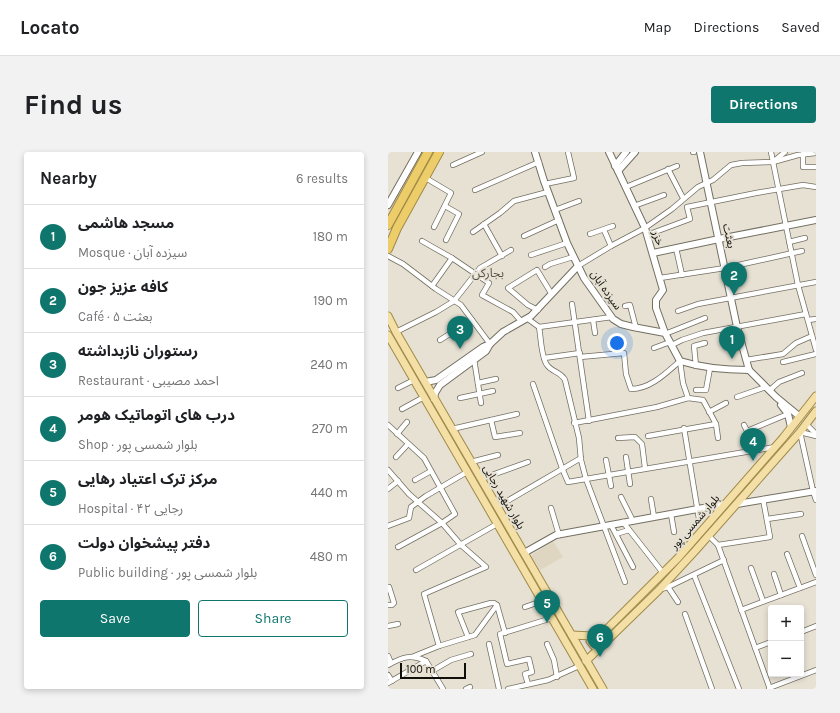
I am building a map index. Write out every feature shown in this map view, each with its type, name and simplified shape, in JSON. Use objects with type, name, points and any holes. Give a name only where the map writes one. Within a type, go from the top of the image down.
[{"type":"highway","points":[[388,225],[419,156],[428,152]]},
{"type":"highway","points":[[388,249],[397,228],[424,176],[439,152]]},
{"type":"main road","name":"بلوار شهید رجایی","points":[[388,317],[434,399],[603,689]]},
{"type":"main road","name":"بلوار شهید رجایی","points":[[388,335],[592,689]]},
{"type":"main road","name":"بلوار شمسی پور","points":[[592,636],[607,629],[678,558],[775,447],[816,396]]},
{"type":"main road","points":[[808,405],[812,410],[816,410]]},
{"type":"main road","name":"بلوار شمسی پور","points":[[586,661],[659,590],[710,536],[800,432],[816,410]]},
{"type":"main road","points":[[800,416],[803,416],[806,419],[806,424]]},
{"type":"main road","points":[[572,635],[592,636],[590,641],[591,644],[594,646],[602,646]]},
{"type":"street","points":[[453,165],[482,152]]},
{"type":"street","name":"سیزده آبان","points":[[535,152],[567,243],[584,278],[612,317],[621,324],[665,334]]},
{"type":"street","points":[[545,184],[574,178],[568,152]]},
{"type":"street","name":"خزر","points":[[609,152],[644,228],[653,253],[663,290],[656,300],[656,308],[665,334]]},
{"type":"street","points":[[617,168],[626,152]]},
{"type":"street","points":[[617,168],[635,152]]},
{"type":"street","name":"بعثت","points":[[700,152],[712,202],[737,327],[749,370]]},
{"type":"street","points":[[771,152],[798,285],[816,350]]},
{"type":"street","points":[[773,162],[785,152]]},
{"type":"street","points":[[434,399],[439,382],[483,347],[490,344],[504,332],[528,318],[538,310],[551,293],[578,266],[644,228],[672,209],[683,198],[698,187],[713,180],[731,165],[742,163],[773,162],[803,154],[816,153]]},
{"type":"street","points":[[803,154],[803,167],[816,167]]},
{"type":"street","points":[[388,204],[419,156]]},
{"type":"street","points":[[475,190],[539,162]]},
{"type":"street","points":[[626,187],[677,166]]},
{"type":"street","points":[[668,169],[683,198]]},
{"type":"street","points":[[424,176],[451,193],[434,227]]},
{"type":"street","points":[[647,235],[690,219],[687,207],[803,185],[816,187]]},
{"type":"street","points":[[473,232],[514,201],[548,192]]},
{"type":"street","points":[[634,206],[664,195]]},
{"type":"street","points":[[555,210],[580,201]]},
{"type":"street","points":[[445,206],[460,214],[446,240]]},
{"type":"street","points":[[524,236],[559,220]]},
{"type":"street","points":[[653,253],[816,220]]},
{"type":"street","points":[[484,224],[502,256]]},
{"type":"street","points":[[590,234],[613,226]]},
{"type":"street","points":[[604,230],[611,246]]},
{"type":"street","points":[[789,242],[805,238]]},
{"type":"street","points":[[422,241],[452,258],[489,283],[482,295],[513,312],[521,322]]},
{"type":"street","points":[[531,255],[567,243]]},
{"type":"street","points":[[676,248],[682,275]]},
{"type":"street","points":[[396,332],[436,312],[454,301],[480,268],[511,250]]},
{"type":"street","points":[[660,278],[725,268],[802,251]]},
{"type":"street","points":[[388,256],[403,264],[432,286],[461,305],[490,344]]},
{"type":"street","points":[[544,267],[573,257]]},
{"type":"street","points":[[432,286],[452,258]]},
{"type":"street","points":[[538,310],[528,305],[508,288],[536,270],[551,293]]},
{"type":"street","points":[[678,311],[698,304],[816,282]]},
{"type":"street","points":[[572,304],[589,421]]},
{"type":"street","points":[[625,306],[630,305],[636,328]]},
{"type":"street","points":[[654,348],[671,344],[702,333],[806,314]]},
{"type":"street","points":[[539,327],[612,317]]},
{"type":"street","points":[[528,318],[539,327],[544,358],[548,367],[560,373],[564,380],[579,438],[581,458],[586,478],[625,582]]},
{"type":"street","points":[[688,398],[683,383],[680,361],[665,334],[705,318]]},
{"type":"street","points":[[808,320],[816,319]]},
{"type":"street","points":[[440,340],[472,320]]},
{"type":"street","points":[[593,320],[594,333]]},
{"type":"street","points":[[746,360],[783,354],[796,343],[812,336]]},
{"type":"street","points":[[696,366],[694,346],[705,343]]},
{"type":"street","points":[[425,382],[439,382],[486,351],[490,344]]},
{"type":"street","points":[[544,358],[624,353],[626,374],[631,389],[650,384],[680,361]]},
{"type":"street","points":[[783,362],[816,354]]},
{"type":"street","points":[[474,359],[481,403]]},
{"type":"street","points":[[680,361],[696,366],[719,370],[749,370],[776,397],[788,414],[791,427]]},
{"type":"street","points":[[696,390],[706,390],[710,368]]},
{"type":"street","points":[[737,397],[768,388],[802,373]]},
{"type":"street","points":[[478,383],[496,379]]},
{"type":"street","points":[[398,388],[414,380]]},
{"type":"street","points":[[533,384],[568,482],[775,447]]},
{"type":"street","points":[[460,398],[493,391]]},
{"type":"street","points":[[402,409],[424,397]]},
{"type":"street","points":[[776,397],[800,416]]},
{"type":"street","points":[[574,423],[657,407],[688,398],[703,400],[716,424],[718,438]]},
{"type":"street","points":[[709,412],[726,403]]},
{"type":"street","points":[[452,429],[517,414]]},
{"type":"street","points":[[744,425],[747,431],[788,414]]},
{"type":"street","points":[[491,420],[495,437],[520,433]]},
{"type":"street","points":[[397,434],[407,422]]},
{"type":"street","points":[[648,436],[684,428],[716,424]]},
{"type":"street","points":[[806,424],[816,435]]},
{"type":"street","points":[[388,425],[424,458],[455,514],[442,523],[398,547]]},
{"type":"street","points":[[684,428],[699,519]]},
{"type":"street","points":[[816,435],[800,432],[816,500]]},
{"type":"street","points":[[618,438],[635,436],[642,444],[646,468]]},
{"type":"street","points":[[396,457],[408,444]]},
{"type":"street","points":[[471,462],[498,454]]},
{"type":"street","points":[[626,457],[630,484]]},
{"type":"street","points":[[497,507],[581,458]]},
{"type":"street","points":[[606,460],[611,486]]},
{"type":"street","points":[[481,479],[528,462]]},
{"type":"street","points":[[388,470],[418,502],[442,523],[461,545],[486,567],[424,594],[439,646]]},
{"type":"street","points":[[415,480],[430,471]]},
{"type":"street","points":[[388,526],[409,518],[411,507],[467,472]]},
{"type":"street","points":[[388,489],[398,482]]},
{"type":"street","points":[[737,504],[814,491]]},
{"type":"street","points":[[621,497],[633,521]]},
{"type":"street","points":[[651,499],[654,517]]},
{"type":"street","points":[[718,545],[770,536],[763,499]]},
{"type":"street","points":[[524,553],[558,535],[725,504]]},
{"type":"street","points":[[551,508],[558,535]]},
{"type":"street","points":[[671,514],[674,532]]},
{"type":"street","points":[[767,519],[801,514]]},
{"type":"street","points":[[623,522],[663,573]]},
{"type":"street","points":[[416,570],[497,524]]},
{"type":"street","points":[[611,525],[633,567]]},
{"type":"street","points":[[616,534],[629,530]]},
{"type":"street","points":[[710,536],[718,545],[724,560],[770,688],[816,670]]},
{"type":"street","points":[[802,536],[816,576]]},
{"type":"street","points":[[787,554],[800,588]]},
{"type":"street","points":[[659,590],[724,560]]},
{"type":"street","points":[[750,568],[763,601]]},
{"type":"street","points":[[774,574],[781,595]]},
{"type":"street","points":[[694,575],[739,689]]},
{"type":"street","points":[[741,610],[816,582]]},
{"type":"street","points":[[388,605],[392,605],[394,603],[389,587]]},
{"type":"street","points":[[668,587],[678,602]]},
{"type":"street","points":[[524,607],[542,601]]},
{"type":"street","points":[[468,637],[458,612],[484,604],[494,603],[497,605]]},
{"type":"street","points":[[497,605],[503,633],[507,664],[529,659],[532,672],[525,674],[528,684]]},
{"type":"street","points":[[388,656],[390,664],[400,659],[412,657],[439,646],[475,635],[497,605]]},
{"type":"street","points":[[685,614],[712,689]]},
{"type":"street","points":[[503,633],[552,618]]},
{"type":"street","points":[[388,626],[398,624]]},
{"type":"street","points":[[804,631],[816,626]]},
{"type":"street","points":[[755,648],[768,643]]},
{"type":"street","points":[[489,644],[499,689]]},
{"type":"street","points":[[547,644],[554,660],[557,677]]},
{"type":"street","points":[[432,671],[450,660],[471,654]]},
{"type":"street","points":[[412,657],[426,661],[443,689]]},
{"type":"street","points":[[389,682],[426,661]]},
{"type":"street","points":[[508,689],[557,677],[586,661]]},
{"type":"street","points":[[388,675],[391,689]]},
{"type":"shaded area","points":[[553,541],[563,557],[540,570],[531,557],[533,554]]},
{"type":"place","name":"کافه عزیز جون","points":[[734,295]]},
{"type":"place","name":"رستوران نازبداشته","points":[[460,349]]},
{"type":"place","name":"مسجد هاشمی","points":[[732,359]]},
{"type":"place","name":"درب های اتوماتیک هومر","points":[[753,461]]},
{"type":"place","name":"مرکز ترک اعتیاد رهایی","points":[[547,623]]},
{"type":"place","name":"دفتر پیشخوان دولت","points":[[600,657]]},
{"type":"district","name":"بجارکن","points":[[488,273]]}]
